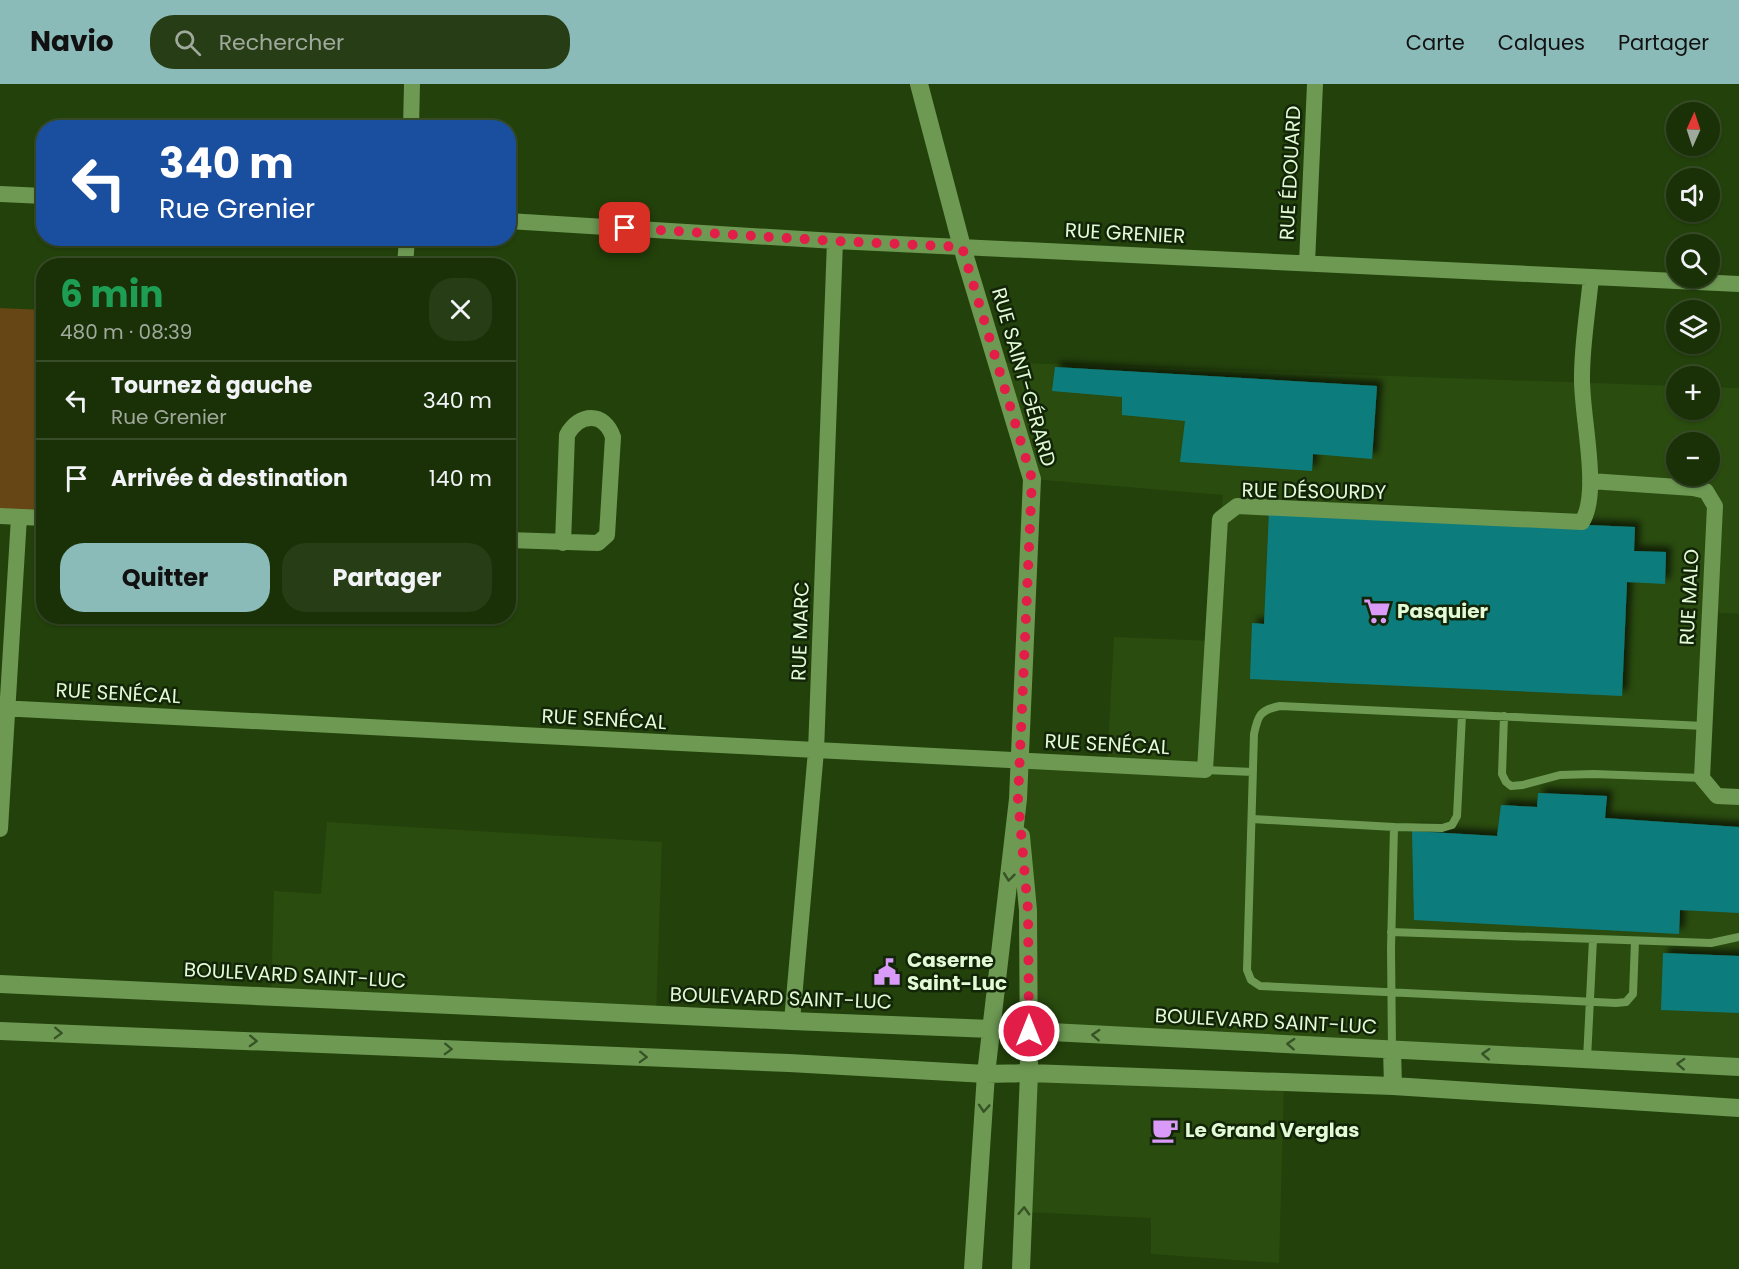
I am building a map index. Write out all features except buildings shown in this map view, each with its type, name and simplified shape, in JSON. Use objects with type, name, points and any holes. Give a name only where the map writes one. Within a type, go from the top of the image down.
[{"type":"street","points":[[411,120],[412,84]]},
{"type":"street","name":"RUE SAINT-GÉRARD","points":[[919,84],[962,247],[1032,479],[1018,799],[986,1074],[974,1269]]},
{"type":"street","name":"RUE ÉDOUARD","points":[[1307,263],[1316,84]]},
{"type":"street","points":[[0,194],[36,196]]},
{"type":"street","name":"RUE GRENIER","points":[[516,221],[835,241],[1739,284]]},
{"type":"street","name":"RUE MARC","points":[[792,1022],[816,751],[835,241]]},
{"type":"street","points":[[1590,481],[1582,378],[1591,277]]},
{"type":"street","points":[[516,540],[563,543],[598,543],[608,535],[614,437],[609,425],[600,419],[587,419],[573,424],[567,435],[563,543]]},
{"type":"street","name":"RUE MALO","points":[[1590,481],[1692,488],[1706,491],[1715,506],[1702,778]]},
{"type":"street","name":"RUE DÉSOURDY","points":[[1205,770],[1220,519],[1237,506],[1582,522],[1587,513],[1590,481]]},
{"type":"street","points":[[0,516],[36,518]]},
{"type":"street","points":[[0,829],[4,708],[19,517]]},
{"type":"street","name":"RUE SENÉCAL","points":[[4,708],[1205,770]]},
{"type":"street","points":[[1702,778],[1717,796],[1739,797]]},
{"type":"street","name":"RUE SAINT-GÉRARD","points":[[1018,799],[1028,910],[1029,1073],[1022,1269]]},
{"type":"street","name":"BOULEVARD SAINT-LUC","points":[[0,984],[792,1022],[991,1029],[1739,1067]]},
{"type":"street","points":[[0,1031],[777,1063],[986,1074],[1029,1073],[1393,1086],[1739,1108]]},
{"type":"street","points":[[1392,1049],[1393,1086]]},
{"type":"lane","points":[[1635,940],[1633,993],[1626,1002],[1260,986],[1251,980],[1247,970],[1254,734],[1257,719],[1266,709],[1280,706],[1704,726]]},
{"type":"lane","points":[[1252,819],[1394,827],[1442,828],[1452,825],[1457,816],[1462,715]]},
{"type":"lane","points":[[1504,716],[1502,774],[1511,786],[1560,775],[1702,778]]},
{"type":"lane","points":[[1205,770],[1253,772]]},
{"type":"lane","points":[[1392,1049],[1390,993],[1394,827]]},
{"type":"lane","points":[[1391,932],[1711,943],[1739,938]]},
{"type":"lane","points":[[1587,1059],[1593,939]]},
{"type":"shaded area","points":[[0,308],[36,310],[36,516],[0,513]]},
{"type":"shaded area","points":[[994,362],[1666,386],[1666,420],[1720,420],[1720,387],[1739,388],[1739,614],[1710,612],[1702,778],[1739,797],[1739,1067],[1029,1031],[1018,799],[1021,761],[1107,765],[1114,637],[1213,641],[1223,495],[1032,479]]},
{"type":"shaded area","points":[[327,822],[662,842],[656,1015],[271,997],[274,891],[321,894]]},
{"type":"shaded area","points":[[1029,1073],[1284,1082],[1279,1263],[1151,1254],[1151,1218],[1024,1212]]},
{"type":"place","name":"Pasquier","points":[[1377,611]]},
{"type":"place","name":"Caserne Saint-Luc","points":[[887,972]]},
{"type":"place","name":"Le Grand Verglas","points":[[1165,1130]]},
{"type":"route","points":[[625,228],[962,247],[1032,479],[1018,799],[1028,910],[1029,1031]]}]
